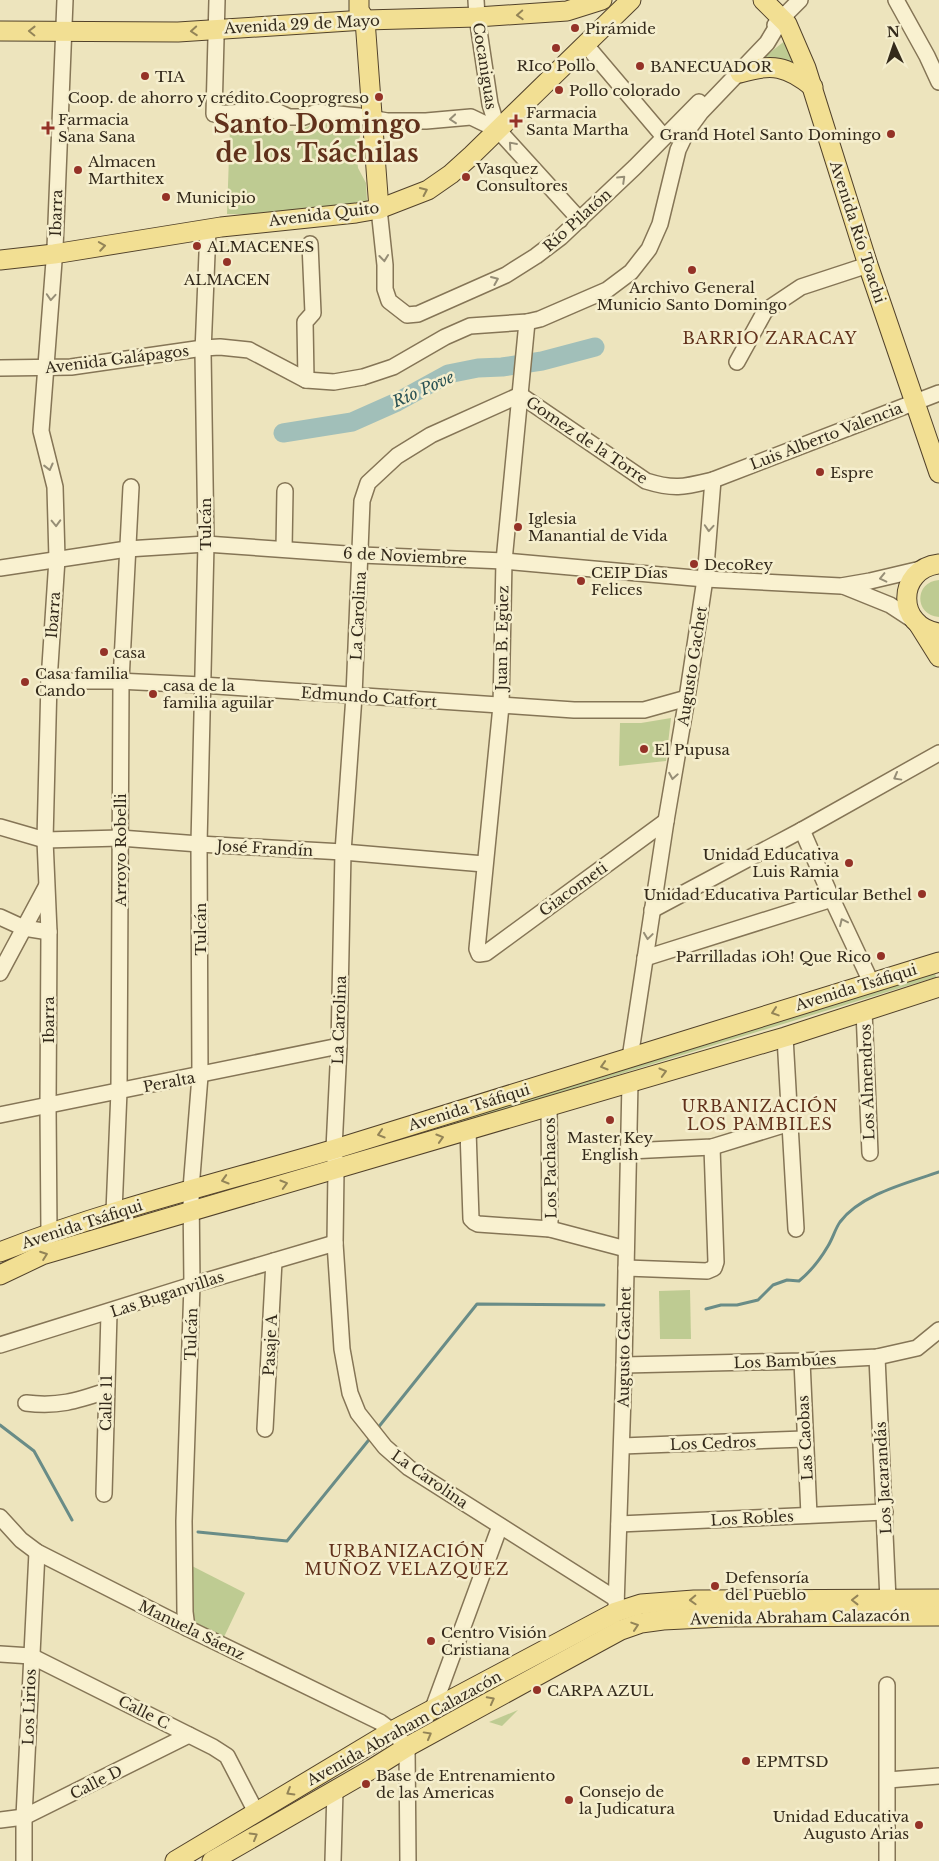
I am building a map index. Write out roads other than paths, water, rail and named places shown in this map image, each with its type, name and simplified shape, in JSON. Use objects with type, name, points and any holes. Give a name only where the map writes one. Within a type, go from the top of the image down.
[{"type":"main road","points":[[359,0],[359,10],[365,20],[379,209]]},
{"type":"main road","points":[[365,20],[370,10],[369,0]]},
{"type":"main road","name":"Avenida 29 de Mayo","points":[[0,30],[178,32],[365,20],[477,9],[550,13],[567,11],[602,0]]},
{"type":"main road","points":[[550,13],[579,13],[617,0]]},
{"type":"main road","points":[[560,70],[568,57],[617,0]]},
{"type":"main road","name":"Avenida Quito","points":[[0,260],[54,254],[208,229],[356,213],[379,209],[428,190],[451,174],[632,0]]},
{"type":"main road","name":"Avenida Río Toachi","points":[[763,0],[782,18],[791,32],[813,87],[868,265],[939,473]]},
{"type":"main road","points":[[740,73],[758,68],[779,68],[791,72],[813,87]]},
{"type":"main road","points":[[933,563],[911,581],[907,592],[909,611],[939,657]]},
{"type":"main road","points":[[917,623],[928,630],[939,632]]},
{"type":"main road","name":"Avenida Tsáfiqui","points":[[0,1252],[49,1233],[114,1212],[334,1149],[939,962]]},
{"type":"main road","name":"Avenida Tsáfiqui","points":[[0,1275],[42,1255],[785,1037],[939,987]]},
{"type":"main road","name":"Avenida Abraham Calazacón","points":[[175,1861],[392,1731],[432,1711],[616,1605],[694,1600],[939,1599]]},
{"type":"main road","name":"Avenida Abraham Calazacón","points":[[212,1861],[407,1747],[621,1630],[641,1623],[725,1617],[939,1616]]},
{"type":"street","name":"Ibarra","points":[[49,1233],[49,932],[45,840],[49,681],[57,559],[54,488],[42,431],[54,254],[65,0]]},
{"type":"street","points":[[217,0],[214,114],[274,110],[289,117],[304,116],[317,112],[387,121],[426,121],[472,117],[498,130]]},
{"type":"street","name":"Río Pilatón","points":[[379,209],[385,265],[385,288],[389,301],[407,315],[418,314],[506,275],[562,237],[800,0]]},
{"type":"street","points":[[896,0],[939,82]]},
{"type":"street","name":"Cocaniguas","points":[[477,9],[490,104],[498,130],[580,220]]},
{"type":"street","points":[[310,244],[312,314],[305,322],[306,380],[334,382],[363,377],[393,367],[445,337],[470,326],[527,322],[556,313],[607,290],[638,265],[656,236],[678,150],[687,131],[701,112],[767,43],[782,18]]},
{"type":"street","points":[[586,45],[664,137]]},
{"type":"street","name":"Tulcán","points":[[187,1628],[184,1598],[184,1521],[192,1285],[191,1189],[200,1076],[199,844],[206,544],[203,348],[208,229]]},
{"type":"street","points":[[737,362],[765,311],[801,287],[868,265]]},
{"type":"street","name":"Juan B. Egüez","points":[[479,954],[477,949],[484,864],[501,706],[504,561],[527,322]]},
{"type":"street","name":"Avenida Galápagos","points":[[0,368],[45,368],[103,363],[203,348],[236,348],[249,350],[306,380]]},
{"type":"street","name":"Gomez de la Torre","points":[[521,388],[646,481],[666,488],[686,487],[713,480]]},
{"type":"street","name":"La Carolina","points":[[521,388],[431,435],[397,456],[368,483],[362,501],[354,696],[343,852],[339,1046],[334,1149],[336,1170],[335,1243],[342,1348],[350,1393],[358,1413],[385,1447],[409,1468],[500,1526],[616,1605]]},
{"type":"street","name":"Luis Alberto Valencia","points":[[713,480],[939,393]]},
{"type":"street","name":"Augusto Gachet","points":[[630,1058],[705,579],[713,480]]},
{"type":"street","name":"Arroyo Robelli","points":[[114,1212],[119,1091],[121,681],[131,487]]},
{"type":"street","points":[[284,549],[285,491]]},
{"type":"street","name":"6 de Noviembre","points":[[0,568],[127,549],[206,544],[361,555],[504,561],[705,579],[841,586],[870,581],[933,563]]},
{"type":"street","name":"6 de Noviembre","points":[[841,586],[890,605],[917,623]]},
{"type":"street","name":"Edmundo Catfort","points":[[49,681],[121,681],[202,685],[574,710],[644,710],[687,698]]},
{"type":"street","points":[[652,910],[802,830],[939,753]]},
{"type":"street","name":"Giacometi","points":[[479,954],[486,954],[666,821]]},
{"type":"street","name":"José Frandín","points":[[0,827],[45,840],[120,838],[343,852],[484,864]]},
{"type":"street","points":[[802,830],[871,982]]},
{"type":"street","points":[[0,973],[47,886]]},
{"type":"street","points":[[645,958],[832,899]]},
{"type":"street","points":[[0,917],[24,928],[49,932]]},
{"type":"street","name":"Los Almendros","points":[[864,1011],[870,1153]]},
{"type":"street","points":[[785,1037],[796,1229]]},
{"type":"street","name":"Peralta","points":[[0,1115],[200,1076],[339,1046]]},
{"type":"street","name":"Augusto Gachet","points":[[616,1605],[622,1446],[630,1082]]},
{"type":"street","name":"Los Pachacos","points":[[549,1106],[550,1229]]},
{"type":"street","points":[[629,1151],[712,1148],[790,1123]]},
{"type":"street","points":[[468,1130],[471,1219],[474,1222],[478,1224],[550,1229],[626,1249]]},
{"type":"street","points":[[626,1268],[707,1270],[714,1268],[716,1262],[712,1148]]},
{"type":"street","name":"Las Buganvillas","points":[[0,1345],[335,1243]]},
{"type":"street","name":"Pasaje A","points":[[265,1429],[274,1261]]},
{"type":"street","name":"Calle 11","points":[[104,1494],[109,1313]]},
{"type":"street","name":"Los Bambúes","points":[[624,1365],[802,1361],[877,1357],[917,1348],[939,1330]]},
{"type":"street","name":"Los Jacarandás","points":[[877,1357],[888,1600]]},
{"type":"street","name":"Las Caobas","points":[[802,1361],[804,1439],[809,1515]]},
{"type":"street","points":[[26,1403],[46,1406],[71,1402],[106,1391]]},
{"type":"street","name":"Los Cedros","points":[[622,1446],[804,1439]]},
{"type":"street","name":"Los Robles","points":[[618,1524],[885,1512]]},
{"type":"street","name":"Manuela Sáenz","points":[[0,1517],[21,1540],[37,1552],[380,1722],[392,1731],[407,1747]]},
{"type":"street","points":[[432,1711],[500,1526]]},
{"type":"street","name":"Los Lirios","points":[[24,1861],[24,1818],[37,1552]]},
{"type":"street","name":"Calle C","points":[[0,1654],[31,1656],[213,1747],[227,1756],[256,1812]]},
{"type":"street","points":[[887,1685],[887,1861]]},
{"type":"street","name":"Calle D","points":[[0,1820],[24,1818],[189,1735]]},
{"type":"street","points":[[407,1747],[408,1861]]},
{"type":"street","points":[[888,1780],[939,1776]]},
{"type":"street","points":[[333,1861],[335,1790]]},
{"type":"waterway","name":"Río Pove","points":[[283,433],[352,422],[397,402],[448,374],[478,368],[502,367],[542,361],[595,347]]},
{"type":"waterway","points":[[706,1309],[758,1300],[773,1285],[787,1280],[799,1281],[819,1260],[830,1243],[838,1225],[849,1212],[872,1197],[939,1172]]},
{"type":"waterway","points":[[377,1429],[477,1304],[604,1305]]},
{"type":"waterway","points":[[0,1425],[34,1451],[72,1520]]},
{"type":"waterway","points":[[198,1532],[287,1541],[372,1436]]},
{"type":"place","name":"Pirámide","points":[[575,28]]},
{"type":"place","name":"RIco Pollo","points":[[556,48]]},
{"type":"place","name":"BANECUADOR","points":[[640,66]]},
{"type":"place","name":"TIA","points":[[145,76]]},
{"type":"place","name":"Pollo colorado","points":[[559,90]]},
{"type":"place","name":"Coop. de ahorro y crédito Cooprogreso","points":[[379,97]]},
{"type":"place","name":"Farmacia Santa Martha","points":[[516,121]]},
{"type":"place","name":"Farmacia Sana Sana","points":[[48,128]]},
{"type":"place","name":"Grand Hotel Santo Domingo","points":[[891,134]]},
{"type":"place","name":"Almacen Marthitex","points":[[78,170]]},
{"type":"place","name":"Vasquez Consultores","points":[[466,177]]},
{"type":"place","name":"Municipio","points":[[166,197]]},
{"type":"place","name":"ALMACENES","points":[[197,246]]},
{"type":"place","name":"ALMACEN","points":[[227,262]]},
{"type":"place","name":"Archivo General Municio Santo Domingo","points":[[692,270]]},
{"type":"place","name":"Espre","points":[[820,472]]},
{"type":"place","name":"Iglesia Manantial de Vida","points":[[518,527]]},
{"type":"place","name":"DecoRey","points":[[694,564]]},
{"type":"place","name":"CEIP Días Felices","points":[[581,581]]},
{"type":"place","name":"casa","points":[[104,652]]},
{"type":"place","name":"Casa familia Cando","points":[[25,682]]},
{"type":"place","name":"casa de la familia aguilar","points":[[153,694]]},
{"type":"place","name":"El Pupusa","points":[[644,749]]},
{"type":"place","name":"Unidad Educativa Luis Ramia","points":[[849,863]]},
{"type":"place","name":"Unidad Educativa Particular Bethel","points":[[922,894]]},
{"type":"place","name":"Parrilladas ¡Oh! Que Rico","points":[[881,956]]},
{"type":"place","name":"Master Key English","points":[[610,1120]]},
{"type":"place","name":"Defensoría del Pueblo","points":[[715,1586]]},
{"type":"place","name":"Centro Visión Cristiana","points":[[431,1641]]},
{"type":"place","name":"CARPA AZUL","points":[[537,1690]]},
{"type":"place","name":"EPMTSD","points":[[746,1761]]},
{"type":"place","name":"Base de Entrenamiento de las Americas","points":[[366,1784]]},
{"type":"place","name":"Consejo de la Judicatura","points":[[569,1800]]},
{"type":"place","name":"Unidad Educativa Augusto Arias","points":[[919,1825]]},
{"type":"district","name":"Santo Domingo de los Tsáchilas","points":[[317,138]]},
{"type":"district","name":"BARRIO ZARACAY","points":[[770,338]]},
{"type":"district","name":"URBANIZACIÓN LOS PAMBILES","points":[[760,1115]]},
{"type":"district","name":"URBANIZACIÓN MUÑOZ VELAZQUEZ","points":[[407,1560]]}]
